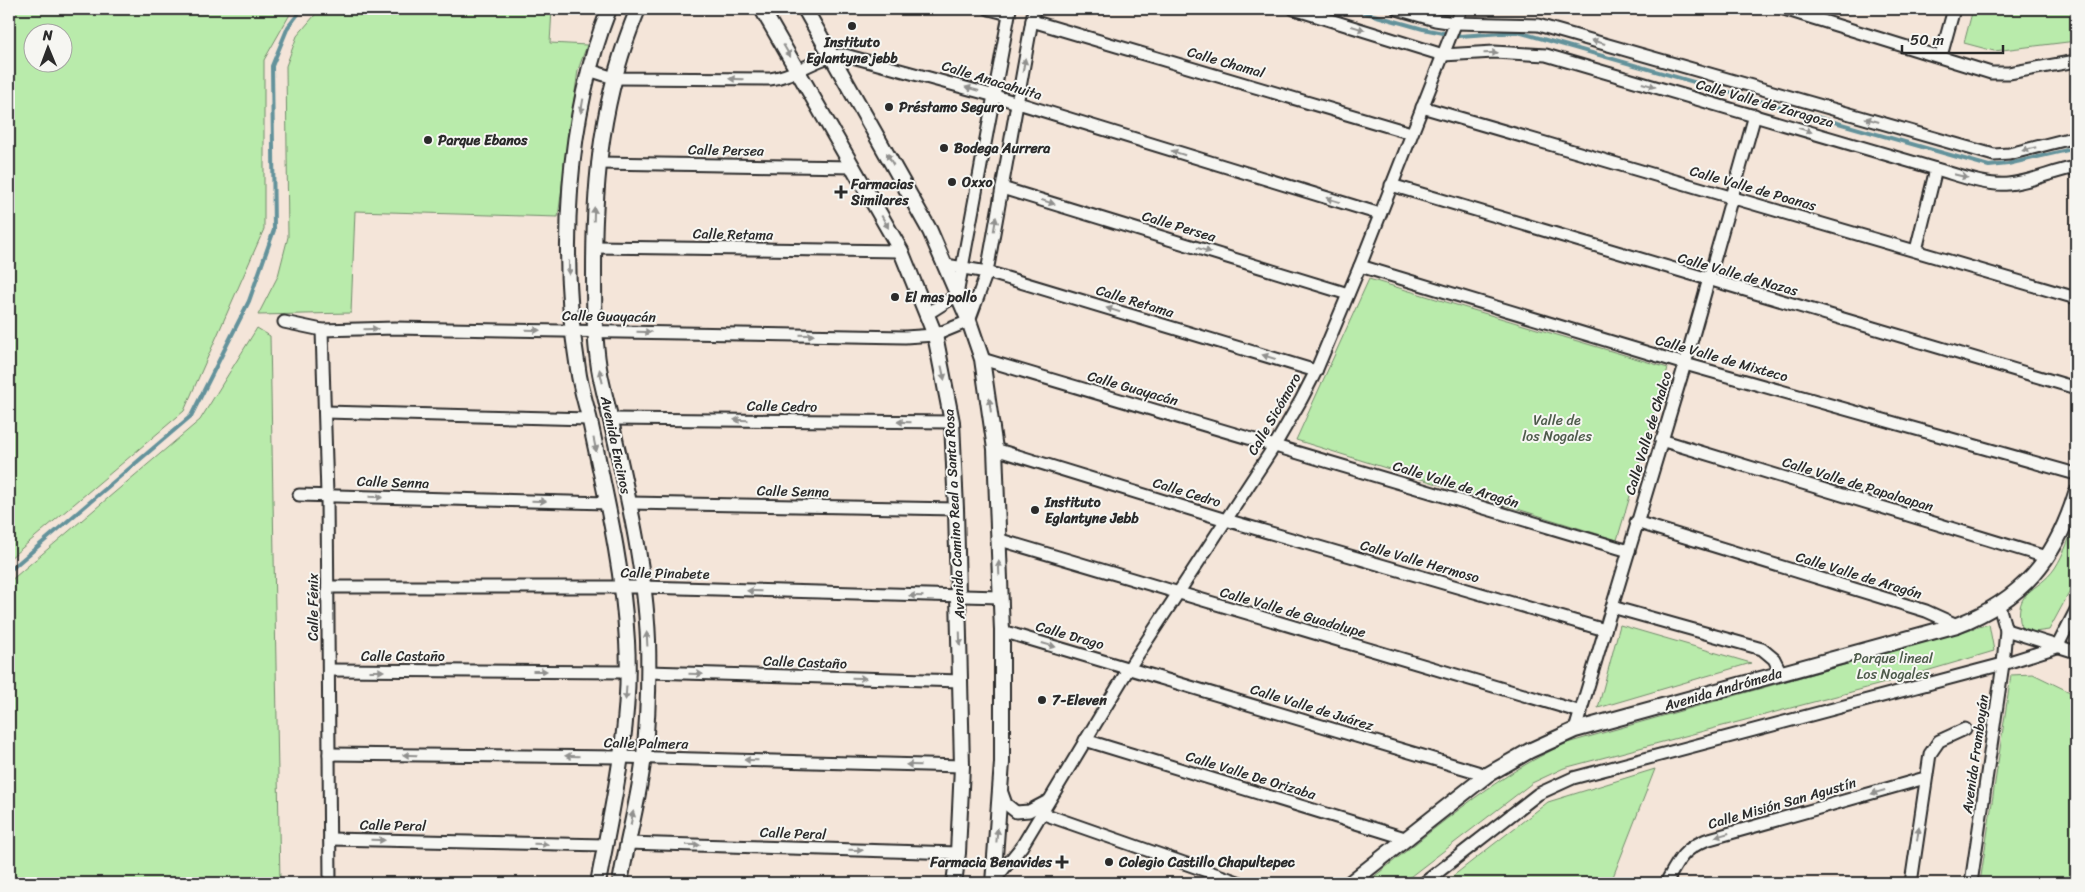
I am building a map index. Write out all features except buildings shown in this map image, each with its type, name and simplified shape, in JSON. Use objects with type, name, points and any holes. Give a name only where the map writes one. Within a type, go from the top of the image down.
[{"type":"street","name":"Avenida Encinos","points":[[598,883],[621,757],[628,672],[621,587],[606,503],[578,371],[572,331],[569,212],[575,151],[589,70],[609,9]]},
{"type":"street","name":"Avenida Encinos","points":[[620,883],[644,757],[648,640],[643,587],[629,503],[599,368],[594,247],[598,163],[614,78],[638,9]]},
{"type":"street","name":"Avenida Camino Real a Santa Rosa","points":[[762,9],[901,251],[935,335],[952,422],[956,509],[962,766],[958,853],[954,883]]},
{"type":"street","points":[[805,9],[930,231],[969,321],[982,359],[995,449],[1002,632],[1001,790],[993,883]]},
{"type":"street","points":[[927,314],[957,295],[1010,12],[989,9]]},
{"type":"street","points":[[969,321],[987,272],[1034,9]]},
{"type":"street","points":[[1294,9],[1444,51]]},
{"type":"street","name":"Calle Valle de Zaragoza","points":[[1397,9],[1454,27],[1538,25],[1994,155],[2009,154],[2076,137]]},
{"type":"street","name":"Calle Sicómoro","points":[[993,883],[1022,846],[1129,668],[1275,445],[1316,371],[1360,266],[1461,9]]},
{"type":"street","points":[[1784,9],[1991,73],[2009,73],[2076,62]]},
{"type":"street","points":[[1941,56],[1954,9]]},
{"type":"street","name":"Calle Chamal","points":[[1032,21],[1411,133]]},
{"type":"street","name":"Calle Valle de Zaragoza","points":[[1444,51],[1546,55],[1936,169],[2007,184],[2076,167]]},
{"type":"street","points":[[589,70],[614,78],[770,79],[784,78],[832,55]]},
{"type":"street","name":"Calle Anacahuita","points":[[832,55],[858,58],[995,96],[1380,214]]},
{"type":"street","name":"Calle Valle de Poanas","points":[[1422,107],[2076,298]]},
{"type":"street","name":"Calle Valle de Chalco","points":[[1575,730],[1685,364],[1755,115]]},
{"type":"street","name":"Calle Persea","points":[[598,163],[854,167]]},
{"type":"street","points":[[1916,250],[1936,169]]},
{"type":"street","name":"Calle Valle de Nazas","points":[[1392,185],[1709,281],[2076,388]]},
{"type":"street","name":"Calle Persea","points":[[1002,188],[1348,294]]},
{"type":"street","name":"Calle Retama","points":[[594,247],[901,251]]},
{"type":"street","name":"Calle Retama","points":[[946,265],[987,272],[1316,371]]},
{"type":"street","name":"Calle Valle de Mixteco","points":[[1360,266],[1685,364],[2076,474]]},
{"type":"street","name":"Calle Guayacán","points":[[284,322],[322,330],[395,328],[905,337],[935,335],[969,321]]},
{"type":"street","name":"Calle Fénix","points":[[322,330],[327,495],[330,883]]},
{"type":"street","name":"Calle Guayacán","points":[[982,359],[1275,445]]},
{"type":"street","points":[[325,412],[589,419]]},
{"type":"street","name":"Calle Cedro","points":[[611,418],[952,422]]},
{"type":"street","name":"Calle Valle de Papaloapan","points":[[1661,440],[2046,557]]},
{"type":"street","name":"Calle Valle de Aragón","points":[[1275,445],[1629,551]]},
{"type":"street","name":"Calle Cedro","points":[[995,449],[1226,520]]},
{"type":"street","name":"Avenida Andrómeda","points":[[1350,883],[1487,775],[1529,751],[1575,730],[1958,625],[1999,606],[2020,588],[2046,557],[2061,535],[2076,493]]},
{"type":"street","name":"Calle Senna","points":[[299,495],[606,503]]},
{"type":"street","name":"Calle Senna","points":[[629,503],[956,509]]},
{"type":"street","name":"Calle Valle Hermoso","points":[[1226,520],[1605,630]]},
{"type":"street","name":"Calle Valle de Aragón","points":[[1636,522],[1926,611],[1958,625]]},
{"type":"street","name":"Calle Valle de Guadalupe","points":[[997,539],[1580,712]]},
{"type":"street","name":"Calle Pinabete","points":[[328,587],[643,587],[1000,597]]},
{"type":"street","name":"Avenida Framboyán","points":[[1971,883],[2003,664],[2006,630],[1999,606]]},
{"type":"street","points":[[1612,607],[1762,649],[1774,660],[1781,673]]},
{"type":"street","points":[[1424,883],[1538,794],[1554,785],[1573,778],[2003,664],[2057,647],[2076,610]]},
{"type":"street","points":[[2006,630],[2076,652]]},
{"type":"street","name":"Calle Drago","points":[[1002,632],[1129,668]]},
{"type":"street","name":"Calle Valle de Juárez","points":[[1129,668],[1487,775]]},
{"type":"street","name":"Calle Castaño","points":[[329,670],[628,672]]},
{"type":"street","name":"Calle Castaño","points":[[648,672],[961,681]]},
{"type":"street","points":[[1911,883],[1930,754],[1934,745],[1965,729]]},
{"type":"street","name":"Calle Valle De Orizaba","points":[[1085,740],[1408,838]]},
{"type":"street","name":"Calle Palmera","points":[[329,754],[644,757],[962,766]]},
{"type":"street","name":"Calle Misión San Agustín","points":[[1666,883],[1681,855],[1700,842],[1926,778]]},
{"type":"street","points":[[1001,790],[1006,804],[1016,812],[1029,811],[1048,801]]},
{"type":"street","points":[[1041,813],[1242,883]]},
{"type":"street","name":"Calle Peral","points":[[330,839],[605,845]]},
{"type":"street","name":"Calle Peral","points":[[627,842],[958,853]]},
{"type":"green space","points":[[9,9],[293,9],[264,60],[264,229],[184,411],[9,559]]},
{"type":"green space","name":"Parque Ebanos","points":[[320,9],[552,9],[550,43],[587,45],[578,70],[558,217],[355,211],[351,313],[258,315],[278,276],[288,237],[286,66],[297,36]]},
{"type":"green space","points":[[1973,9],[2074,9],[2076,41],[1994,51],[1964,43]]},
{"type":"green space","name":"Valle de los Nogales","points":[[1369,279],[1668,368],[1617,540],[1296,440]]},
{"type":"green space","points":[[257,328],[270,336],[280,883],[9,883],[9,582],[200,420]]},
{"type":"green space","points":[[2076,521],[2076,580],[2049,630],[2034,632],[2021,627],[2019,614],[2024,598],[2055,568]]},
{"type":"green space","name":"Parque lineal Los Nogales","points":[[1989,624],[1994,651],[1889,682],[1564,768],[1532,783],[1402,883],[1366,883],[1487,789],[1539,757],[1567,743]]},
{"type":"green space","points":[[1620,625],[1751,663],[1598,708]]},
{"type":"green space","points":[[2033,674],[2076,695],[2076,883],[1980,883],[2011,675]]},
{"type":"green space","points":[[1655,769],[1611,882],[1444,883],[1548,802]]},
{"type":"waterway","points":[[9,571],[191,416],[249,301],[274,230],[272,66],[288,27],[302,9]]},
{"type":"waterway","points":[[1352,9],[1423,29],[1459,36],[1518,32],[1989,166],[2008,164],[2076,148]]},
{"type":"place","name":"Instituto Eglantyne jebb","points":[[852,26]]},
{"type":"place","name":"Préstamo Seguro","points":[[889,107]]},
{"type":"place","name":"Parque Ebanos","points":[[428,140]]},
{"type":"place","name":"Bodega Aurrera","points":[[944,148]]},
{"type":"place","name":"Oxxo","points":[[952,182]]},
{"type":"place","name":"Farmacias Similares","points":[[841,192]]},
{"type":"place","name":"El mas pollo","points":[[895,297]]},
{"type":"place","name":"Instituto Eglantyne Jebb","points":[[1035,510]]},
{"type":"place","name":"7-Eleven","points":[[1042,700]]},
{"type":"place","name":"Farmacia Benavides","points":[[1062,862]]},
{"type":"place","name":"Colegio Castillo Chapultepec","points":[[1109,862]]}]
